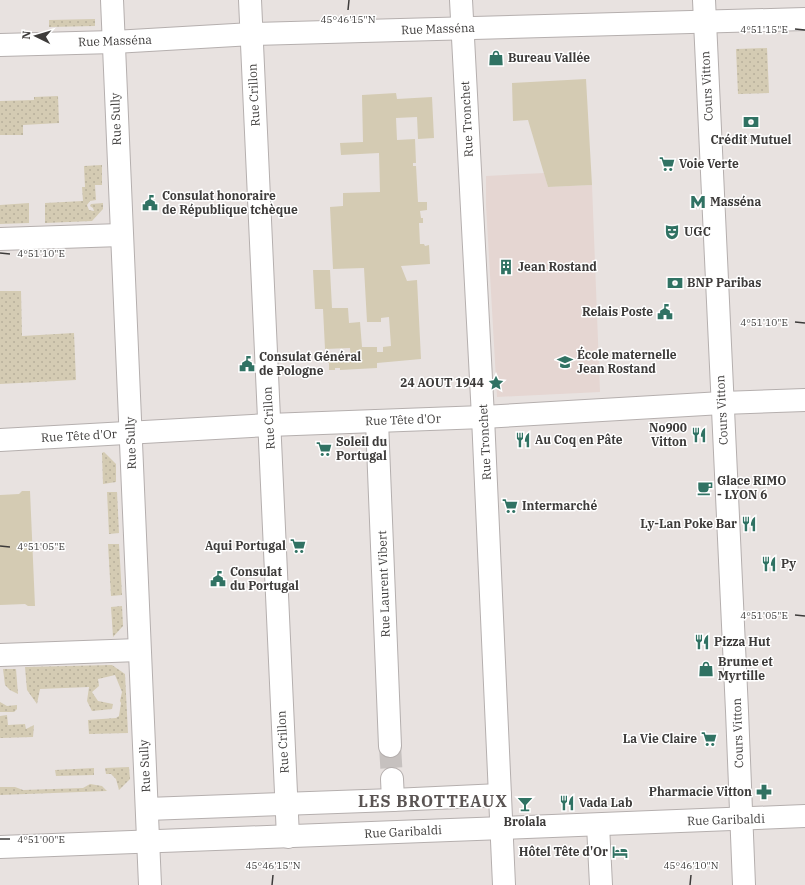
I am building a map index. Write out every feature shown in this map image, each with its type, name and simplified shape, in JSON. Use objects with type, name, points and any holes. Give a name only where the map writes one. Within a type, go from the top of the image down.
[{"type":"street","name":"Rue Sully","points":[[112,0],[150,885]]},
{"type":"street","name":"Rue Crillon","points":[[250,0],[288,837]]},
{"type":"street","name":"Rue Tronchet","points":[[461,0],[484,417],[504,885]]},
{"type":"street","name":"Cours Vitton","points":[[704,0],[744,885]]},
{"type":"street","name":"Rue Masséna","points":[[0,45],[114,42],[252,34],[805,19]]},
{"type":"street","points":[[0,240],[121,235]]},
{"type":"street","name":"Rue Tête d'Or","points":[[0,440],[805,400]]},
{"type":"street","name":"Rue Laurent Vibert","points":[[377,421],[390,746]]},
{"type":"street","points":[[0,655],[139,650]]},
{"type":"street","points":[[147,809],[286,804],[392,789],[500,795]]},
{"type":"street","name":"Rue Garibaldi","points":[[0,847],[805,816]]},
{"type":"street","points":[[598,825],[601,885]]},
{"type":"shaded area","points":[[95,19],[95,26],[49,27],[49,20]]},
{"type":"shaded area","points":[[767,48],[769,93],[738,94],[736,49]]},
{"type":"shaded area","points":[[586,79],[592,185],[548,187],[528,120],[513,121],[512,83]]},
{"type":"shaded area","points":[[396,93],[397,99],[432,97],[434,138],[418,139],[417,117],[396,118],[397,140],[415,139],[416,163],[413,163],[413,166],[416,166],[418,202],[427,202],[427,210],[420,211],[421,218],[423,218],[423,223],[419,223],[420,244],[424,244],[425,246],[429,245],[430,264],[401,266],[407,281],[417,280],[421,359],[377,363],[377,368],[340,370],[340,368],[335,368],[335,370],[329,370],[329,363],[317,362],[317,359],[351,359],[350,348],[325,349],[323,309],[315,309],[313,270],[330,270],[332,308],[348,308],[349,323],[360,322],[362,347],[377,347],[377,352],[383,352],[383,347],[391,346],[389,317],[381,318],[381,322],[367,322],[364,268],[333,269],[330,207],[343,206],[343,193],[380,192],[379,153],[341,155],[340,143],[363,142],[362,95]]},
{"type":"shaded area","points":[[58,96],[59,123],[23,125],[23,135],[0,135],[0,101],[34,100],[34,97]]},
{"type":"shaded area","points":[[102,165],[102,185],[95,185],[96,200],[90,201],[87,205],[89,210],[94,211],[90,206],[91,204],[103,203],[103,209],[92,221],[45,223],[45,203],[83,201],[82,187],[85,187],[84,166]]},
{"type":"shaded area","points":[[544,173],[548,187],[592,185],[600,392],[497,397],[486,205],[486,176]]},
{"type":"shaded area","points":[[29,203],[29,223],[0,224],[0,205]]},
{"type":"shaded area","points":[[0,291],[21,291],[22,336],[74,333],[76,380],[0,384]]},
{"type":"shaded area","points":[[104,452],[116,464],[116,482],[103,484],[102,453]]},
{"type":"shaded area","points":[[22,491],[30,491],[35,606],[28,606],[25,604],[0,605],[0,495],[19,494]]},
{"type":"shaded area","points":[[107,492],[117,492],[119,533],[109,534]]},
{"type":"shaded area","points":[[108,544],[119,544],[122,595],[111,596]]},
{"type":"shaded area","points":[[122,606],[123,626],[113,637],[111,607]]},
{"type":"shaded area","points":[[112,665],[125,674],[128,733],[89,734],[88,720],[116,718],[119,716],[122,692],[115,675],[98,679],[99,686],[92,692],[98,701],[113,704],[112,709],[92,711],[87,701],[89,687],[40,689],[37,704],[27,690],[25,667]]},
{"type":"shaded area","points":[[3,669],[16,669],[18,694],[10,690],[5,685]]},
{"type":"shaded area","points":[[0,702],[7,706],[17,705],[17,709],[14,712],[0,712]]},
{"type":"shaded area","points":[[7,715],[8,725],[25,724],[26,729],[34,725],[33,737],[0,738],[0,716]]},
{"type":"shaded area","points":[[129,767],[130,779],[119,790],[116,779],[111,774],[106,774],[105,768]]},
{"type":"shaded area","points":[[94,768],[94,775],[56,776],[55,770]]},
{"type":"shaded area","points":[[90,784],[102,786],[107,791],[0,795],[0,787],[15,787],[23,790],[83,788]]},
{"type":"tunnel","points":[[390,746],[392,779]]},
{"type":"place","name":"Bureau Vallée","points":[[496,58]]},
{"type":"place","name":"Crédit Mutuel","points":[[751,122]]},
{"type":"place","name":"Voie Verte","points":[[667,164]]},
{"type":"place","name":"Masséna","points":[[698,202]]},
{"type":"place","name":"Consulat honoraire de République tchèque","points":[[150,203]]},
{"type":"place","name":"UGC","points":[[672,232]]},
{"type":"place","name":"Jean Rostand","points":[[506,267]]},
{"type":"place","name":"BNP Paribas","points":[[675,283]]},
{"type":"place","name":"Relais Poste","points":[[665,312]]},
{"type":"place","name":"École maternelle Jean Rostand","points":[[565,362]]},
{"type":"place","name":"Consulat Général de Pologne","points":[[247,364]]},
{"type":"place","name":"24 AOUT 1944","points":[[496,383]]},
{"type":"place","name":"No900 Vitton","points":[[699,435]]},
{"type":"place","name":"Au Coq en Pâte","points":[[523,440]]},
{"type":"place","name":"Soleil du Portugal","points":[[324,449]]},
{"type":"place","name":"Glace RIMO - LYON 6","points":[[705,488]]},
{"type":"place","name":"Intermarché","points":[[510,506]]},
{"type":"place","name":"Ly-Lan Poke Bar","points":[[749,524]]},
{"type":"place","name":"Aqui Portugal","points":[[298,546]]},
{"type":"place","name":"Py","points":[[769,564]]},
{"type":"place","name":"Consulat du Portugal","points":[[218,579]]},
{"type":"place","name":"Pizza Hut","points":[[702,642]]},
{"type":"place","name":"Brume et Myrtille","points":[[706,669]]},
{"type":"place","name":"La Vie Claire","points":[[709,739]]},
{"type":"place","name":"Pharmacie Vitton","points":[[764,792]]},
{"type":"place","name":"Vada Lab","points":[[567,803]]},
{"type":"place","name":"Brolala","points":[[525,804]]},
{"type":"place","name":"Hôtel Tête d'Or","points":[[620,852]]},
{"type":"district","name":"LES BROTTEAUX","points":[[433,801]]}]
